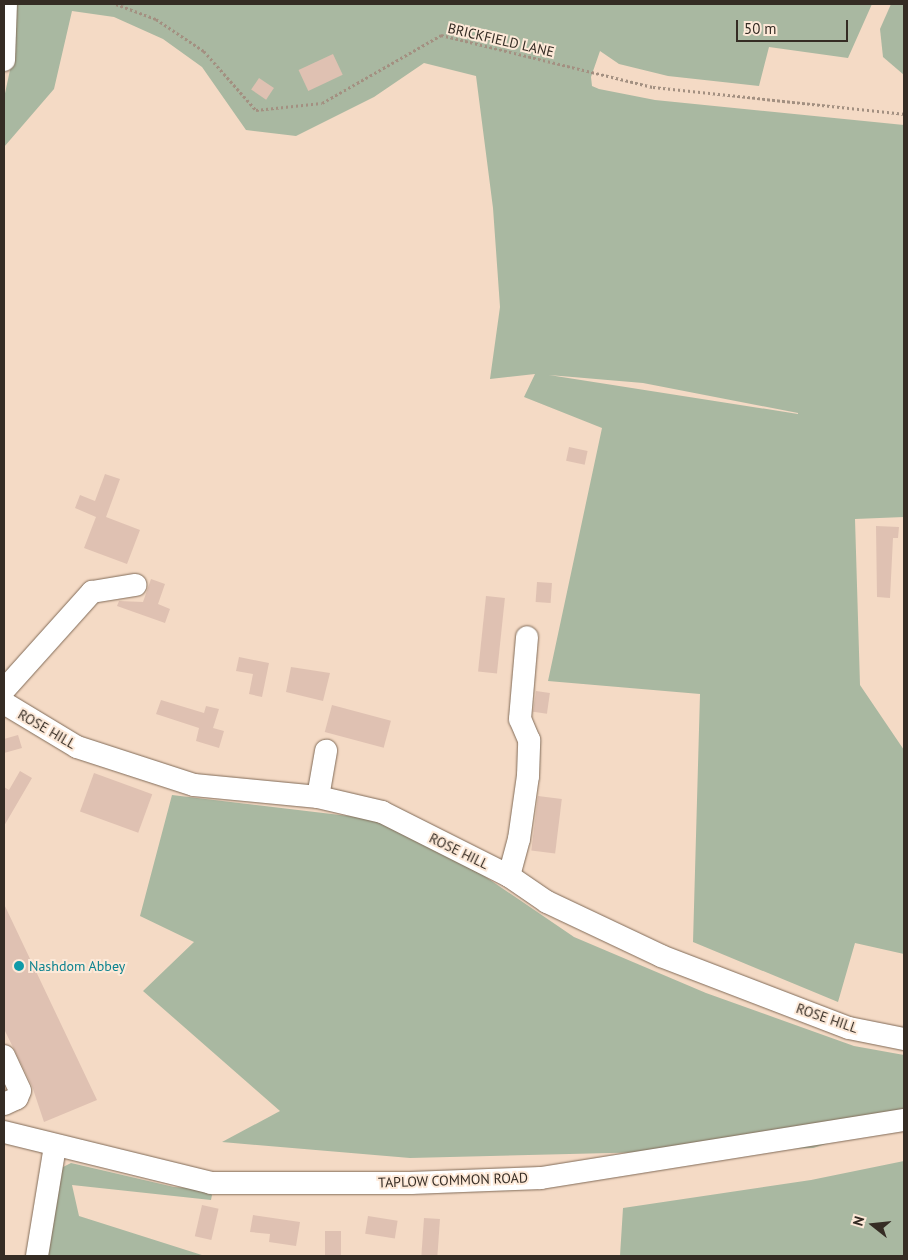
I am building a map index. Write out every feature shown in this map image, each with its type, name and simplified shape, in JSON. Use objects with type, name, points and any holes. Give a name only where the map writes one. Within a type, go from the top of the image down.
[{"type":"street","points":[[4,60],[6,4]]},
{"type":"street","points":[[4,690],[92,592],[135,584]]},
{"type":"street","points":[[509,876],[519,839],[528,766],[529,740],[520,719],[527,637]]},
{"type":"street","name":"ROSE HILL","points":[[4,703],[77,747],[194,785],[318,797],[382,812],[509,876],[547,902],[661,956],[849,1028],[904,1038]]},
{"type":"street","points":[[318,797],[326,751]]},
{"type":"street","points":[[4,1056],[20,1091],[17,1098],[4,1104]]},
{"type":"street","name":"TAPLOW COMMON ROAD","points":[[4,1132],[211,1183],[411,1183],[541,1178],[904,1120]]},
{"type":"street","points":[[36,1256],[55,1146]]},
{"type":"path","name":"BRICKFIELD LANE","points":[[116,4],[156,19],[204,51],[256,110],[322,103],[441,35],[653,88],[904,114]]},
{"type":"green space","points":[[16,4],[872,4],[848,58],[769,47],[759,86],[668,76],[619,64],[600,51],[591,77],[592,86],[599,89],[655,100],[904,125],[904,517],[855,519],[860,685],[904,750],[904,954],[855,943],[838,1002],[693,942],[700,694],[548,681],[602,428],[524,397],[535,374],[490,379],[500,307],[493,208],[476,76],[424,63],[374,97],[296,136],[246,130],[202,67],[163,39],[114,17],[72,11],[54,89],[4,147],[4,98],[13,56]],"holes":[[[549,375],[643,383],[798,413],[798,414]]]},
{"type":"green space","points":[[891,4],[904,4],[904,75],[883,57],[880,29]]},
{"type":"green space","points":[[172,795],[382,820],[474,869],[574,937],[706,993],[854,1046],[904,1055],[904,1119],[813,1148],[410,1158],[222,1142],[280,1111],[143,991],[194,942],[140,916]]},
{"type":"green space","points":[[904,1161],[904,1256],[620,1256],[623,1208],[811,1180]]},
{"type":"green space","points":[[71,1163],[174,1187],[213,1190],[211,1200],[72,1185],[79,1216],[205,1256],[46,1256],[59,1169]]},
{"type":"building","points":[[333,54],[343,75],[308,91],[299,70]]},
{"type":"building","points":[[259,78],[274,88],[266,100],[251,90]]},
{"type":"building","points":[[569,447],[588,451],[585,465],[566,461]]},
{"type":"building","points":[[105,474],[120,479],[106,517],[140,530],[127,564],[84,548],[96,517],[75,508],[80,495],[95,501]]},
{"type":"building","points":[[876,526],[899,527],[898,538],[893,538],[890,598],[877,597]]},
{"type":"building","points":[[151,579],[165,584],[158,604],[170,609],[165,623],[117,606],[119,601],[143,602]]},
{"type":"building","points":[[537,582],[552,583],[551,603],[536,602]]},
{"type":"building","points":[[486,596],[505,598],[497,674],[478,672]]},
{"type":"building","points":[[239,657],[269,663],[262,697],[249,694],[253,674],[236,671]]},
{"type":"building","points":[[291,667],[330,673],[323,701],[286,692]]},
{"type":"building","points":[[536,691],[550,693],[547,714],[533,712]]},
{"type":"building","points":[[161,700],[204,713],[206,706],[219,709],[213,728],[224,731],[219,748],[196,741],[199,728],[156,714]]},
{"type":"building","points":[[332,705],[391,721],[384,748],[325,732]]},
{"type":"building","points":[[18,735],[22,748],[4,753],[4,739]]},
{"type":"building","points":[[20,771],[32,778],[4,826],[4,787],[9,790]]},
{"type":"building","points":[[94,773],[152,794],[138,833],[80,812]]},
{"type":"building","points":[[538,796],[562,799],[555,854],[531,851]]},
{"type":"building","name":"Nashdom Abbey","points":[[4,904],[97,1100],[44,1122],[32,1086],[4,1029]]},
{"type":"building","points":[[202,1205],[219,1209],[211,1240],[195,1236]]},
{"type":"building","points":[[253,1215],[300,1222],[296,1246],[269,1242],[270,1234],[250,1232]]},
{"type":"building","points":[[368,1216],[398,1221],[395,1238],[365,1234]]},
{"type":"building","points":[[424,1218],[440,1219],[437,1256],[421,1256]]},
{"type":"building","points":[[325,1231],[341,1231],[341,1256],[325,1256]]},
{"type":"place","name":"Nashdom Abbey","points":[[19,966]]}]
